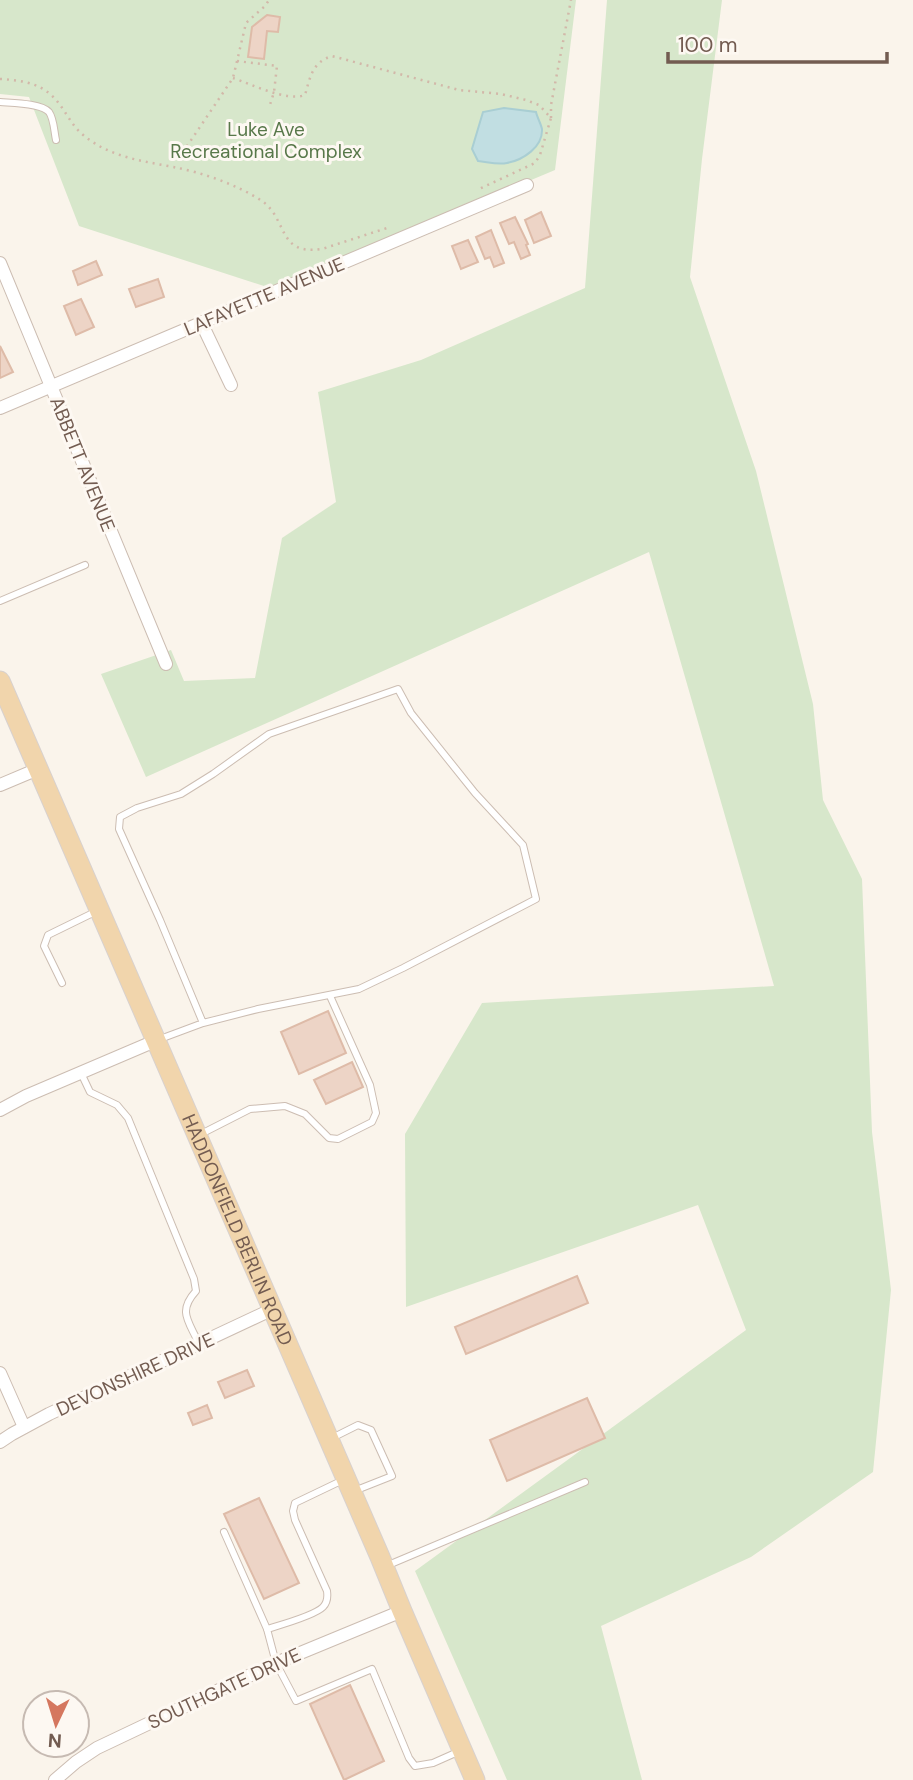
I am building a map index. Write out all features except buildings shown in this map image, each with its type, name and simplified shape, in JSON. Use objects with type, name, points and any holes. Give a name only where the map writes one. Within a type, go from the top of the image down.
[{"type":"main road","name":"HADDONFIELD BERLIN ROAD","points":[[0,681],[475,1780]]},
{"type":"street","name":"LAFAYETTE AVENUE","points":[[0,408],[527,185]]},
{"type":"street","name":"ABBETT AVENUE","points":[[0,263],[166,664]]},
{"type":"street","points":[[201,323],[231,385]]},
{"type":"street","points":[[0,785],[38,769]]},
{"type":"street","points":[[0,1110],[26,1096],[155,1041]]},
{"type":"street","name":"DEVONSHIRE DRIVE","points":[[0,1442],[24,1427],[273,1309]]},
{"type":"street","points":[[0,1373],[24,1427]]},
{"type":"street","name":"SOUTHGATE DRIVE","points":[[55,1780],[97,1748],[276,1663],[402,1611]]},
{"type":"lane","points":[[0,102],[36,106],[47,111],[56,139]]},
{"type":"lane","points":[[0,601],[85,565]]},
{"type":"lane","points":[[155,1041],[204,1023],[258,1009],[359,989],[536,899],[523,845],[475,793],[411,713],[398,689],[269,734],[181,794],[137,808],[120,817],[119,829],[204,1023]]},
{"type":"lane","points":[[62,983],[44,946],[48,935],[99,911]]},
{"type":"lane","points":[[197,1136],[250,1109],[285,1106],[305,1114],[329,1138],[338,1139],[372,1122],[376,1113],[370,1086],[330,996]]},
{"type":"lane","points":[[81,1073],[90,1092],[117,1105],[128,1118],[194,1279],[196,1291],[186,1301],[185,1312],[199,1344]]},
{"type":"lane","points":[[267,1629],[317,1611],[325,1606],[328,1598],[295,1520],[295,1503],[349,1485],[392,1476],[371,1430],[358,1425],[329,1439]]},
{"type":"lane","points":[[384,1567],[585,1482]]},
{"type":"lane","points":[[224,1532],[267,1629],[276,1663],[296,1701],[372,1669],[409,1758],[415,1766],[433,1763],[462,1751]]},
{"type":"path","points":[[179,158],[233,78],[246,23],[269,0]]},
{"type":"path","points":[[467,195],[535,163],[540,155],[551,118],[551,105],[571,0]]},
{"type":"path","points":[[233,78],[299,98],[305,96],[316,65],[331,56],[459,90],[501,94],[526,100],[538,105],[551,118]]},
{"type":"path","points":[[237,61],[277,66],[270,108]]},
{"type":"path","points":[[0,79],[22,80],[50,94],[77,129],[103,148],[136,160],[206,176],[250,193],[265,203],[286,236],[299,249],[322,249],[394,226]]},
{"type":"green space","name":"Luke Ave Recreational Complex","points":[[0,0],[576,0],[555,170],[273,289],[79,226],[29,97],[0,94]]},
{"type":"green space","points":[[607,0],[722,0],[690,277],[756,471],[813,704],[823,800],[862,879],[872,1132],[891,1290],[873,1472],[751,1557],[601,1626],[642,1780],[507,1780],[415,1571],[746,1330],[698,1205],[406,1307],[405,1134],[482,1003],[774,986],[649,552],[146,777],[101,674],[171,650],[184,681],[255,678],[282,538],[336,502],[318,392],[421,360],[585,288]]},
{"type":"water","points":[[504,108],[536,112],[542,129],[539,141],[531,152],[507,163],[478,161],[472,149],[483,112]]}]
